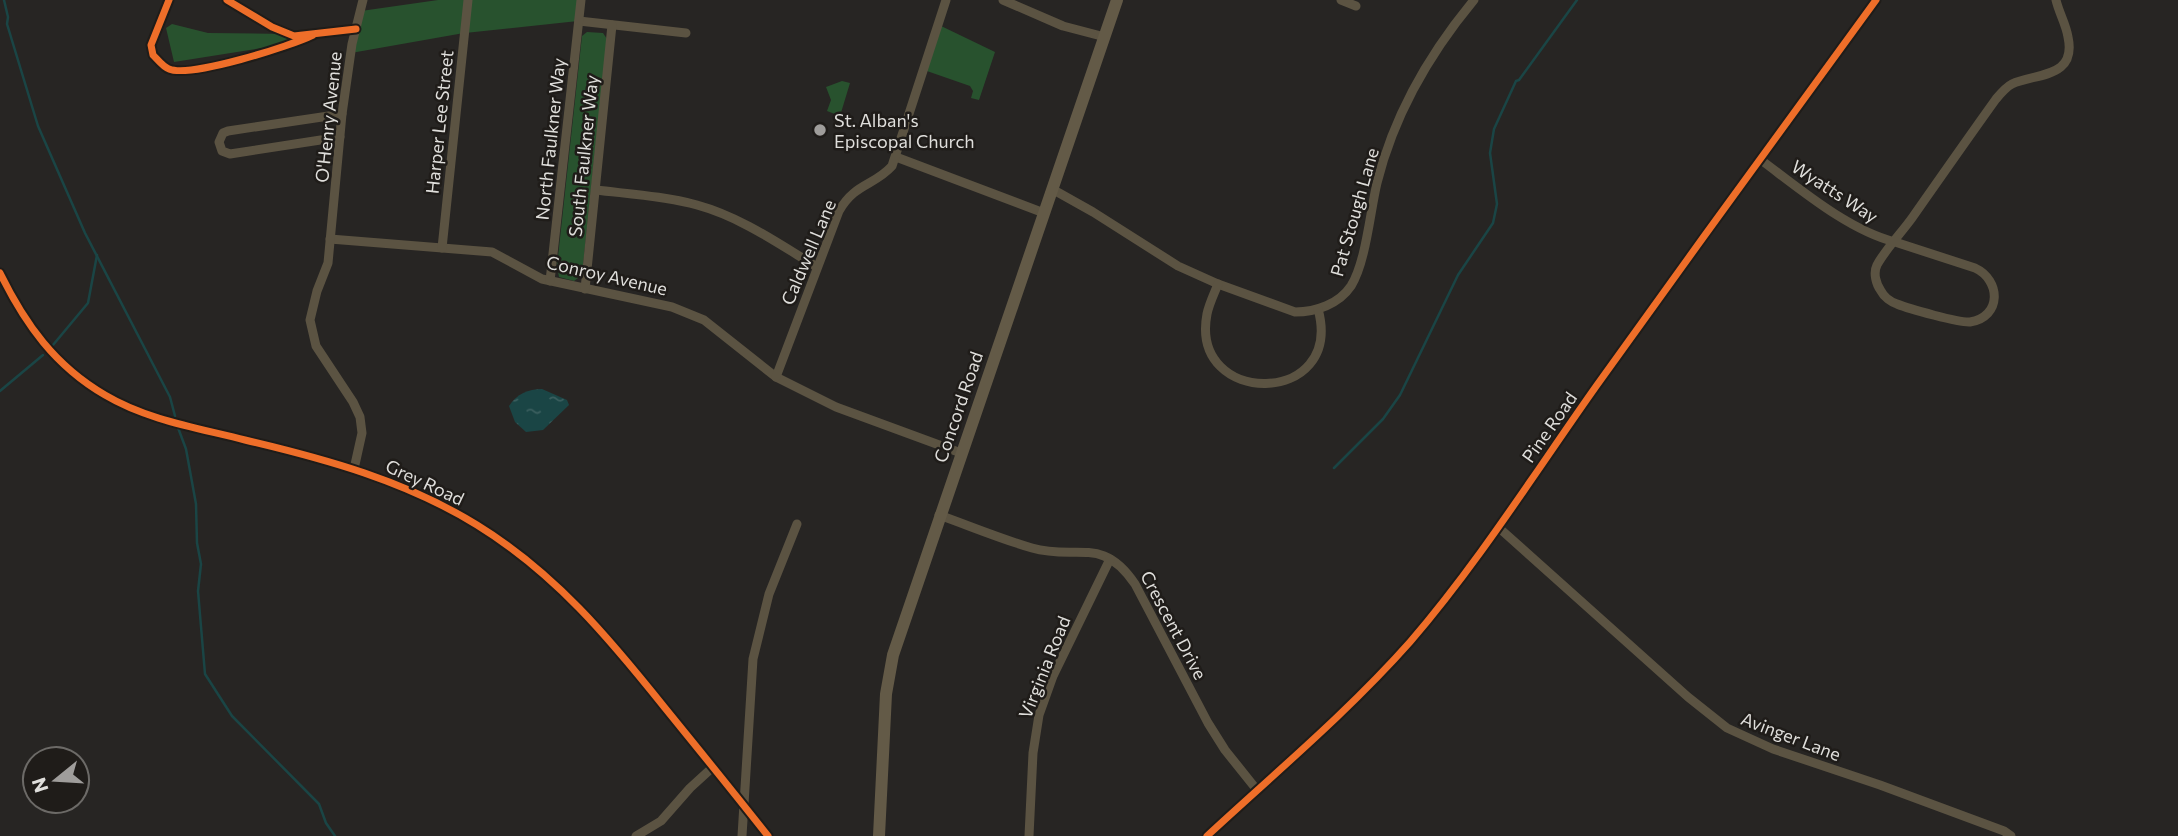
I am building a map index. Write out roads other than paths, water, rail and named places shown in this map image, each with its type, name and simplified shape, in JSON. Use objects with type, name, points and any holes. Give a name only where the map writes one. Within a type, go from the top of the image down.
[{"type":"main road","name":"Concord Road","points":[[879,836],[892,655],[1117,0]]},
{"type":"street","name":"O'Henry Avenue","points":[[354,469],[362,433],[360,417],[353,402],[320,355],[311,330],[311,311],[328,264],[342,114],[352,44],[363,0]]},
{"type":"street","name":"Harper Lee Street","points":[[442,248],[468,0]]},
{"type":"street","name":"North Faulkner Way","points":[[550,281],[581,0]]},
{"type":"street","name":"Caldwell Lane","points":[[776,377],[843,204],[855,190],[888,170],[896,157],[946,0]]},
{"type":"street","points":[[1003,0],[1063,26],[1105,37]]},
{"type":"street","points":[[1341,0],[1356,6]]},
{"type":"street","name":"Pat Stough Lane","points":[[1318,309],[1340,298],[1354,279],[1377,181],[1387,148],[1405,106],[1424,70],[1474,0]]},
{"type":"street","name":"Pine Road","points":[[1207,836],[1343,711],[1410,642],[1498,527],[1876,0]]},
{"type":"street","points":[[1895,242],[2002,92],[2016,82],[2046,76],[2061,66],[2069,48],[2069,39],[2056,0]]},
{"type":"street","points":[[579,21],[686,33]]},
{"type":"street","name":"South Faulkner Way","points":[[585,289],[612,25]]},
{"type":"street","points":[[340,137],[230,154],[222,151],[219,142],[223,133],[228,131],[342,114]]},
{"type":"street","points":[[896,157],[1044,213]]},
{"type":"street","name":"Wyatts Way","points":[[1761,160],[1843,219],[1869,233],[1984,272],[1990,278],[1995,295],[1987,313],[1972,322],[1964,322],[1886,298],[1880,290],[1875,274],[1877,265],[1895,242]]},
{"type":"street","points":[[1052,189],[1093,212],[1153,252],[1218,284],[1286,310],[1307,312],[1318,309],[1321,335],[1314,357],[1307,366],[1280,382],[1255,385],[1234,377],[1224,368],[1210,348],[1206,315],[1218,284]]},
{"type":"street","points":[[596,190],[677,200],[712,209],[745,224],[817,267]]},
{"type":"street","name":"Conroy Avenue","points":[[330,239],[492,252],[550,281],[672,307],[695,315],[714,327],[776,377],[836,407],[961,453]]},
{"type":"street","name":"Grey Road","points":[[0,273],[37,337],[76,376],[106,397],[157,418],[354,469],[457,513],[491,534],[533,565],[600,628],[768,836]]},
{"type":"street","points":[[939,515],[1032,548],[1088,551],[1110,559]]},
{"type":"street","points":[[742,836],[753,659],[769,594],[797,524]]},
{"type":"street","name":"Avinger Lane","points":[[1498,527],[1681,691],[1727,728],[1773,749],[1948,809],[2011,836]]},
{"type":"street","name":"Crescent Drive","points":[[1110,559],[1127,572],[1135,584],[1208,723],[1225,750],[1257,790]]},
{"type":"street","name":"Virginia Road","points":[[1029,836],[1033,753],[1038,715],[1053,676],[1110,559]]},
{"type":"street","points":[[636,836],[661,821],[713,767]]},
{"type":"water","points":[[542,389],[567,400],[569,405],[543,430],[526,432],[515,422],[509,406],[523,393]]},
{"type":"waterway","points":[[4,0],[7,24],[38,126],[85,233],[170,397],[175,416]]},
{"type":"waterway","points":[[1334,468],[1383,419],[1400,395],[1458,275],[1493,223],[1497,204],[1490,153],[1494,129],[1516,81],[1577,0]]},
{"type":"waterway","points":[[53,345],[88,303],[97,255]]},
{"type":"waterway","points":[[0,391],[43,355]]},
{"type":"waterway","points":[[177,425],[186,449],[196,504],[197,543],[201,564],[198,591],[205,674],[232,716],[319,804],[326,823],[335,836]]},
{"type":"place","name":"St. Alban's Episcopal Church","points":[[820,130]]}]
